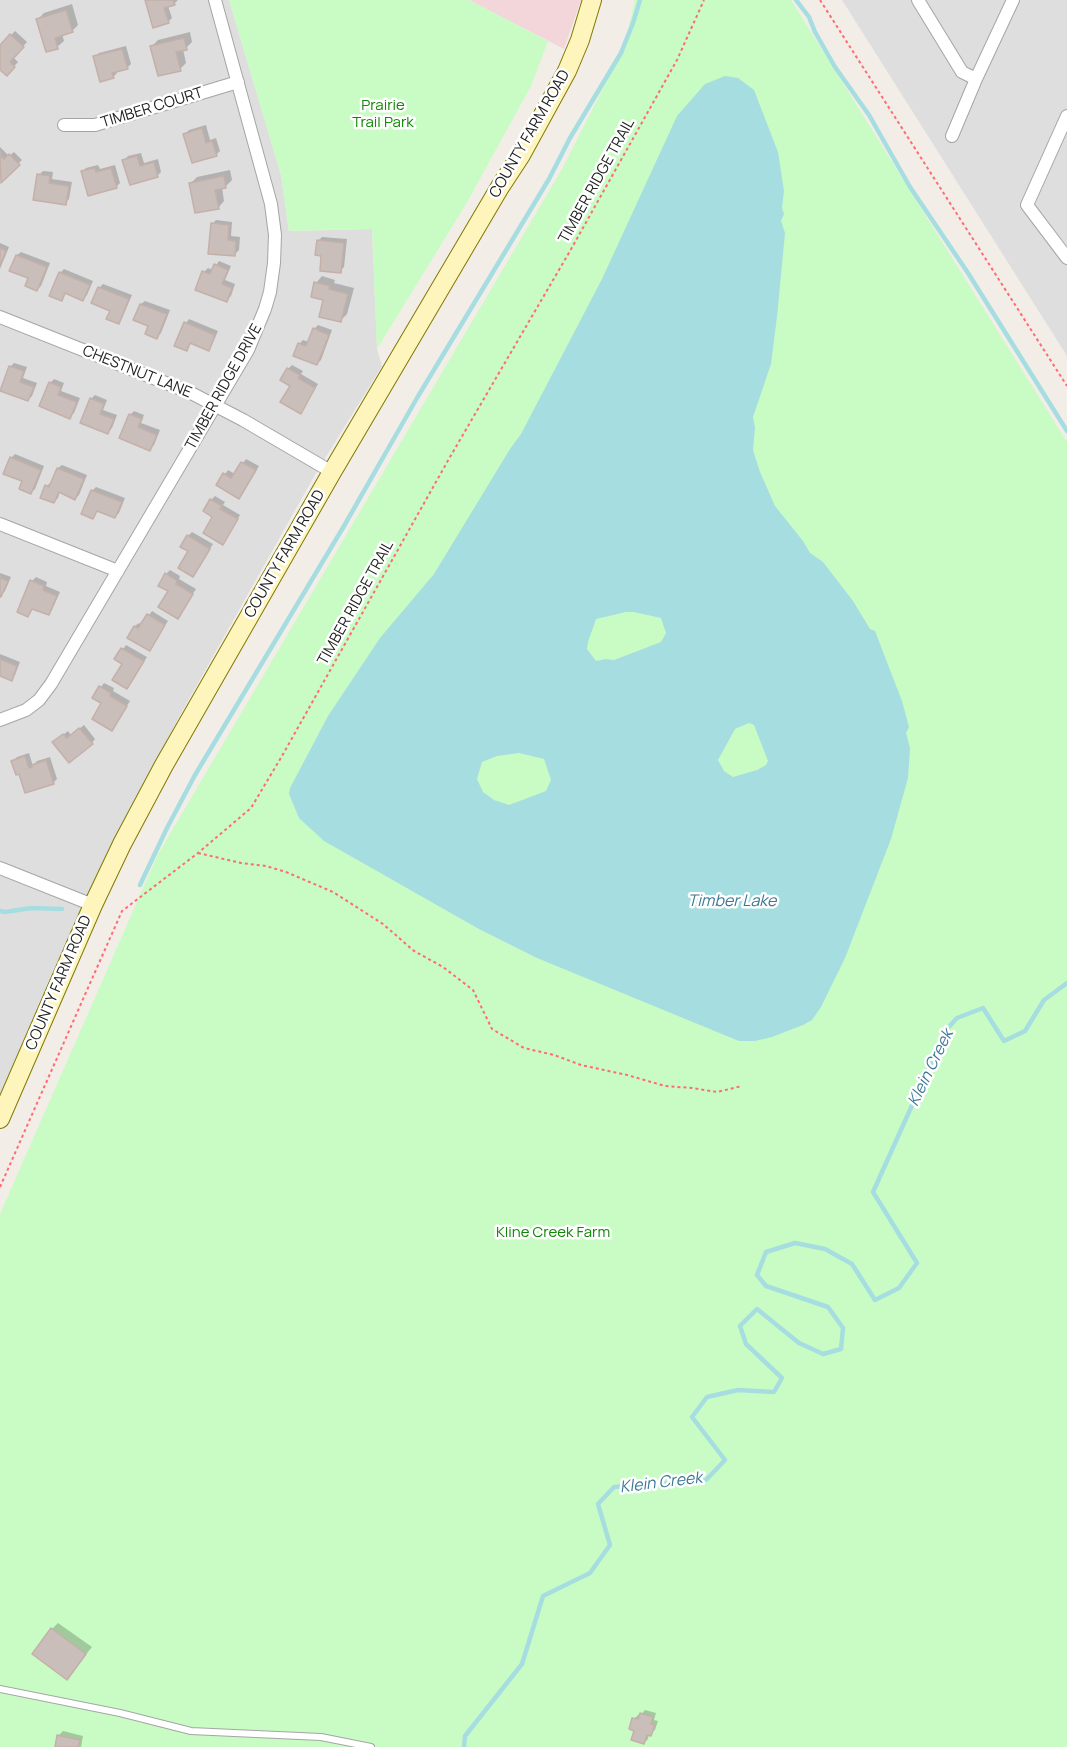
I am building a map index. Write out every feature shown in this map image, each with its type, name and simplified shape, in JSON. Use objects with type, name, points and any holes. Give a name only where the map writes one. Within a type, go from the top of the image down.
[{"type":"main road","name":"COUNTY FARM ROAD","points":[[0,1119],[122,844],[164,765],[332,472],[541,118],[567,71],[580,40],[592,0]]},
{"type":"street","name":"TIMBER RIDGE DRIVE","points":[[1,720],[26,710],[39,700],[51,684],[248,350],[270,292],[275,235],[271,204],[215,0]]},
{"type":"street","points":[[918,0],[962,72],[976,79]]},
{"type":"street","points":[[952,136],[1013,0]]},
{"type":"street","name":"TIMBER COURT","points":[[64,125],[95,125],[238,82]]},
{"type":"street","points":[[1066,122],[1027,205],[1067,258]]},
{"type":"street","name":"CHESTNUT LANE","points":[[0,317],[191,393],[243,420],[332,472]]},
{"type":"street","points":[[0,524],[117,572]]},
{"type":"street","points":[[0,868],[93,905]]},
{"type":"lane","points":[[0,1689],[120,1713],[191,1731],[321,1737],[371,1747]]},
{"type":"path","name":"TIMBER RIDGE TRAIL","points":[[0,1187],[122,911],[198,853],[251,808],[570,251],[677,60],[704,0]]},
{"type":"path","points":[[820,0],[1067,386]]},
{"type":"path","points":[[198,853],[286,872],[333,892],[382,924],[414,951],[443,967],[473,990],[492,1029],[524,1048],[665,1086],[717,1092],[742,1086]]},
{"type":"shaded area","points":[[0,0],[229,0],[281,175],[289,231],[372,229],[377,349],[382,366],[316,473],[179,717],[88,897],[0,862]]},
{"type":"shaded area","points":[[469,0],[581,0],[564,49]]},
{"type":"shaded area","points":[[842,0],[1067,0],[1067,356]]},
{"type":"shaded area","points":[[0,874],[84,908],[0,1104]]},
{"type":"green space","name":"Prairie Trail Park","points":[[229,0],[469,0],[548,41],[531,86],[466,204],[377,349],[372,229],[289,231],[281,175]]},
{"type":"green space","name":"Kline Creek Farm","points":[[635,0],[791,0],[1067,442],[1067,1747],[0,1747],[0,1214],[158,854],[562,169],[624,47]]},
{"type":"water","name":"Timber Lake","points":[[725,76],[738,78],[754,90],[778,152],[784,191],[782,208],[784,214],[781,221],[785,233],[777,317],[771,364],[753,417],[755,428],[753,450],[775,506],[810,553],[823,562],[853,601],[870,629],[875,631],[902,701],[909,727],[906,733],[910,748],[908,778],[891,839],[845,958],[821,1007],[812,1020],[803,1025],[755,1041],[739,1041],[537,958],[479,929],[324,841],[299,818],[289,794],[328,716],[380,638],[434,574],[521,434],[602,279],[677,116],[705,84]],"holes":[[[626,612],[661,618],[666,633],[661,642],[614,660],[596,661],[587,649],[596,619]],[[749,723],[754,725],[768,761],[766,765],[757,770],[733,777],[724,771],[718,760],[735,729]],[[519,753],[544,759],[551,780],[546,791],[509,805],[494,800],[483,792],[477,779],[482,762],[497,756]]]},
{"type":"building","points":[[145,0],[173,0],[175,5],[164,8],[169,23],[153,28]]},
{"type":"building","points":[[66,10],[73,32],[55,38],[58,49],[46,52],[36,19]]},
{"type":"building","points":[[10,34],[24,47],[10,62],[15,67],[7,76],[0,70],[0,45]]},
{"type":"building","points":[[184,38],[187,50],[176,52],[181,71],[158,76],[150,46]]},
{"type":"building","points":[[122,49],[128,69],[112,73],[114,78],[100,82],[93,56]]},
{"type":"building","points":[[202,128],[206,143],[212,141],[217,156],[192,163],[183,134]]},
{"type":"building","points":[[9,154],[20,165],[1,183],[0,155],[4,159]]},
{"type":"building","points":[[137,156],[140,166],[154,162],[158,177],[130,185],[122,160]]},
{"type":"building","points":[[95,168],[96,172],[111,168],[117,188],[88,196],[81,171]]},
{"type":"building","points":[[37,174],[50,176],[49,183],[69,186],[66,205],[33,200]]},
{"type":"building","points":[[224,176],[226,188],[215,190],[219,209],[195,213],[189,183]]},
{"type":"building","points":[[211,223],[229,225],[228,240],[236,241],[235,256],[208,254]]},
{"type":"building","points":[[317,240],[344,243],[341,273],[320,271],[321,256],[315,255]]},
{"type":"building","points":[[0,248],[6,251],[0,266]]},
{"type":"building","points":[[16,255],[47,267],[37,291],[25,286],[28,278],[9,271]]},
{"type":"building","points":[[214,264],[228,270],[222,284],[232,288],[227,302],[195,290],[202,271],[210,274]]},
{"type":"building","points":[[59,272],[90,285],[83,301],[65,293],[62,301],[49,296]]},
{"type":"building","points":[[314,282],[348,294],[341,322],[319,317],[323,300],[311,297]]},
{"type":"building","points":[[98,287],[129,299],[119,324],[106,319],[110,311],[91,303]]},
{"type":"building","points":[[140,304],[167,314],[157,339],[145,334],[148,326],[133,320]]},
{"type":"building","points":[[184,322],[215,335],[209,351],[190,343],[187,351],[174,346]]},
{"type":"building","points":[[313,328],[329,335],[317,365],[293,356],[298,343],[306,346]]},
{"type":"building","points":[[9,366],[24,371],[20,382],[34,387],[28,401],[0,391]]},
{"type":"building","points":[[287,368],[300,375],[298,378],[315,388],[301,414],[280,402],[290,386],[280,380]]},
{"type":"building","points":[[49,382],[61,387],[58,395],[77,402],[70,419],[39,406]]},
{"type":"building","points":[[90,398],[104,404],[100,414],[114,419],[108,434],[80,423]]},
{"type":"building","points":[[129,414],[142,419],[138,427],[157,435],[150,451],[119,438]]},
{"type":"building","points":[[10,457],[41,470],[31,494],[19,489],[22,481],[3,474]]},
{"type":"building","points":[[241,462],[256,470],[239,499],[216,485],[223,473],[231,478]]},
{"type":"building","points":[[57,468],[84,479],[75,500],[59,492],[54,503],[40,498],[45,485],[49,487]]},
{"type":"building","points":[[91,490],[122,502],[115,518],[97,511],[93,519],[81,514]]},
{"type":"building","points":[[210,499],[222,506],[220,509],[238,519],[223,545],[203,533],[212,517],[203,511]]},
{"type":"building","points":[[187,535],[210,549],[193,577],[178,568],[188,551],[180,547]]},
{"type":"building","points":[[165,573],[177,581],[176,584],[193,594],[178,619],[158,607],[168,591],[158,586]]},
{"type":"building","points":[[0,578],[8,581],[1,597],[0,597]]},
{"type":"building","points":[[30,580],[44,586],[43,590],[57,596],[49,615],[32,609],[28,617],[17,612]]},
{"type":"building","points":[[147,614],[165,625],[150,651],[127,638],[134,626],[138,628]]},
{"type":"building","points":[[121,648],[144,661],[127,689],[112,680],[122,664],[114,659]]},
{"type":"building","points":[[0,659],[17,666],[12,681],[0,676]]},
{"type":"building","points":[[99,686],[127,706],[112,731],[92,719],[101,703],[92,698]]},
{"type":"building","points":[[79,728],[93,744],[69,763],[52,742],[63,734],[67,738]]},
{"type":"building","points":[[25,756],[29,768],[46,760],[54,784],[25,793],[19,774],[16,775],[11,761]]},
{"type":"building","points":[[51,1628],[86,1654],[67,1680],[32,1654]]},
{"type":"building","points":[[640,1713],[653,1717],[651,1724],[655,1725],[651,1736],[647,1735],[644,1744],[631,1740],[634,1731],[629,1729],[632,1718],[638,1719]]},
{"type":"building","points":[[57,1735],[80,1740],[78,1747],[55,1747]]},
{"type":"waterway","points":[[140,885],[195,775],[549,179],[570,138],[621,53],[640,0]]},
{"type":"waterway","points":[[796,0],[809,17],[835,67],[869,115],[910,187],[968,273],[1067,431]]},
{"type":"waterway","points":[[0,911],[31,908],[62,909]]},
{"type":"waterway","name":"Klein Creek","points":[[464,1747],[465,1736],[522,1664],[543,1596],[590,1573],[610,1545],[598,1504],[614,1487],[706,1480],[725,1460],[692,1417],[707,1397],[738,1390],[774,1392],[782,1378],[746,1344],[740,1326],[757,1309],[799,1343],[823,1354],[841,1349],[843,1328],[828,1307],[766,1286],[757,1275],[766,1252],[795,1243],[825,1249],[852,1264],[875,1300],[899,1288],[917,1263],[873,1192],[946,1030],[957,1018],[983,1008],[1004,1041],[1025,1031],[1044,1000],[1067,983]]}]
